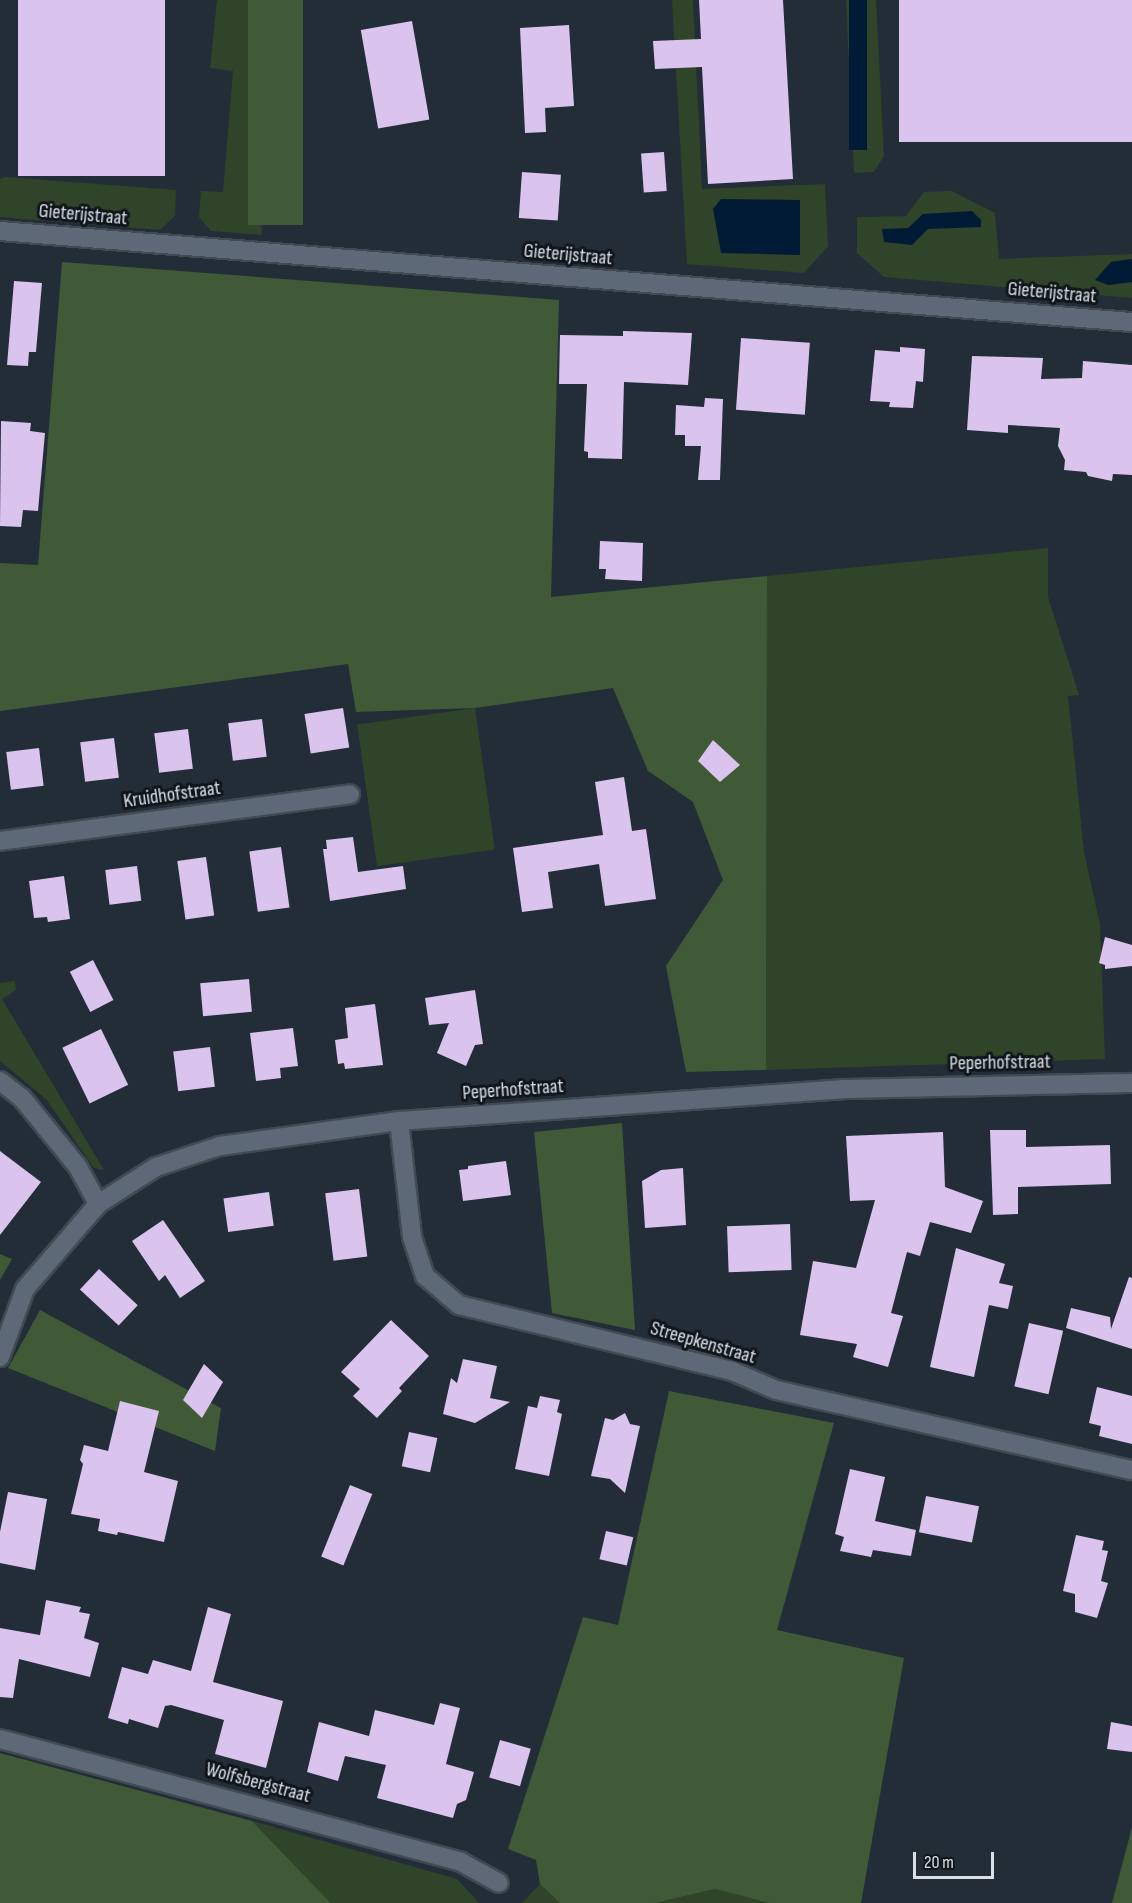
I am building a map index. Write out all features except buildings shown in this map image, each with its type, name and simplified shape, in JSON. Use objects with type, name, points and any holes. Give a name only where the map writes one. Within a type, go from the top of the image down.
[{"type":"street","name":"Gieterijstraat","points":[[0,231],[1132,322]]},
{"type":"street","name":"Kruidhofstraat","points":[[0,841],[350,794]]},
{"type":"street","points":[[0,1081],[22,1098],[78,1167],[98,1204]]},
{"type":"street","name":"Peperhofstraat","points":[[0,1357],[25,1289],[98,1204],[156,1167],[220,1146],[399,1121],[843,1089],[1132,1083]]},
{"type":"street","name":"Streepkenstraat","points":[[399,1121],[412,1237],[425,1276],[459,1305],[732,1371],[776,1390],[1132,1470]]},
{"type":"street","name":"Wolfsbergstraat","points":[[0,1738],[461,1862],[500,1882]]},
{"type":"green space","points":[[217,0],[248,0],[262,235],[211,231],[199,217],[201,191],[223,192],[233,71],[210,68]]},
{"type":"green space","points":[[248,0],[303,0],[303,225],[248,225]]},
{"type":"green space","points":[[672,0],[693,0],[702,189],[825,184],[828,246],[804,273],[687,264]]},
{"type":"green space","points":[[846,0],[876,0],[884,156],[874,172],[854,173]]},
{"type":"green space","points":[[5,177],[176,190],[175,216],[160,230],[0,217],[0,179]]},
{"type":"green space","points":[[952,191],[995,213],[999,259],[1132,254],[1132,259],[1111,262],[1096,280],[1108,285],[1132,282],[1132,298],[884,277],[857,253],[857,217],[906,216],[924,192]]},
{"type":"green space","points":[[62,262],[559,300],[551,597],[767,576],[766,1070],[686,1072],[666,966],[723,880],[693,802],[648,771],[613,688],[475,708],[356,712],[348,664],[0,711],[0,563],[38,565]]},
{"type":"green space","points":[[1048,548],[1048,597],[1079,695],[1068,696],[1084,852],[1100,925],[1105,1059],[766,1070],[767,576]]},
{"type":"green space","points":[[475,708],[495,850],[377,866],[357,725]]},
{"type":"green space","points":[[15,981],[16,990],[2,999],[104,1170],[94,1168],[46,1099],[0,1061],[0,983]]},
{"type":"green space","points":[[622,1123],[635,1330],[552,1313],[534,1132]]},
{"type":"green space","points":[[0,1254],[12,1259],[0,1280]]},
{"type":"green space","points":[[40,1310],[221,1408],[215,1451],[8,1368]]},
{"type":"green space","points":[[669,1391],[834,1423],[777,1630],[904,1658],[861,1903],[769,1903],[715,1889],[655,1903],[560,1903],[540,1884],[536,1860],[508,1849],[583,1617],[618,1625]]},
{"type":"green space","points":[[0,1753],[252,1821],[331,1903],[0,1903]]},
{"type":"green space","points":[[252,1821],[457,1879],[479,1903],[331,1903]]},
{"type":"green space","points":[[1132,1827],[1132,1903],[1112,1903]]},
{"type":"green space","points":[[540,1884],[560,1903],[522,1903]]},
{"type":"green space","points":[[715,1889],[769,1903],[655,1903]]},
{"type":"water","points":[[849,0],[867,0],[867,150],[849,150]]},
{"type":"water","points":[[721,199],[800,200],[800,255],[721,253],[713,209]]},
{"type":"water","points":[[972,211],[981,220],[981,227],[928,229],[912,245],[884,242],[882,229],[908,228],[923,214]]},
{"type":"water","points":[[1132,259],[1132,282],[1108,285],[1095,280],[1111,262]]}]
